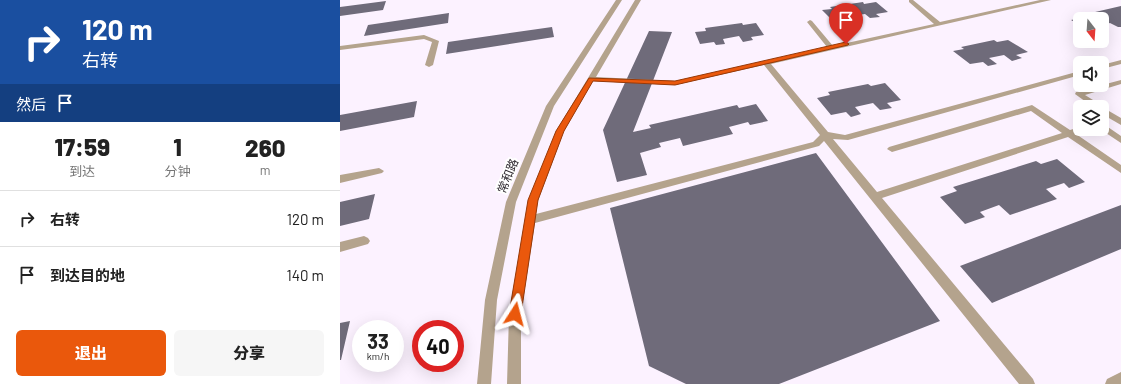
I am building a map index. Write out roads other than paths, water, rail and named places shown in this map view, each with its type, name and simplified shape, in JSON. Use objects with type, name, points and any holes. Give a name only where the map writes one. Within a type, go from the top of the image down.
[{"type":"street","name":"常和路","points":[[484,384],[491,300],[511,202],[550,106],[619,0]]},
{"type":"street","points":[[514,384],[515,314],[533,200],[560,131],[638,0]]},
{"type":"street","points":[[1021,0],[1028,4]]},
{"type":"street","points":[[591,79],[675,83],[1048,0]]},
{"type":"street","points":[[911,1],[938,24]]},
{"type":"street","points":[[810,22],[831,48]]},
{"type":"street","points":[[340,48],[424,37],[436,41],[429,65]]},
{"type":"street","points":[[765,62],[1028,384]]},
{"type":"street","points":[[1109,65],[1121,62]]},
{"type":"street","points":[[825,135],[845,138],[1073,76]]},
{"type":"street","points":[[1087,100],[1078,94],[1121,82]]},
{"type":"street","points":[[892,149],[1032,108],[1121,170]]},
{"type":"street","points":[[1109,114],[1119,119]]},
{"type":"street","points":[[1109,121],[1119,119]]},
{"type":"street","points":[[1109,131],[1121,140]]},
{"type":"street","points":[[875,197],[1073,133]]},
{"type":"street","points":[[530,220],[816,144],[825,135]]},
{"type":"street","points":[[340,179],[379,171]]},
{"type":"street","points":[[340,247],[364,241]]},
{"type":"street","points":[[1112,384],[1121,379]]}]
